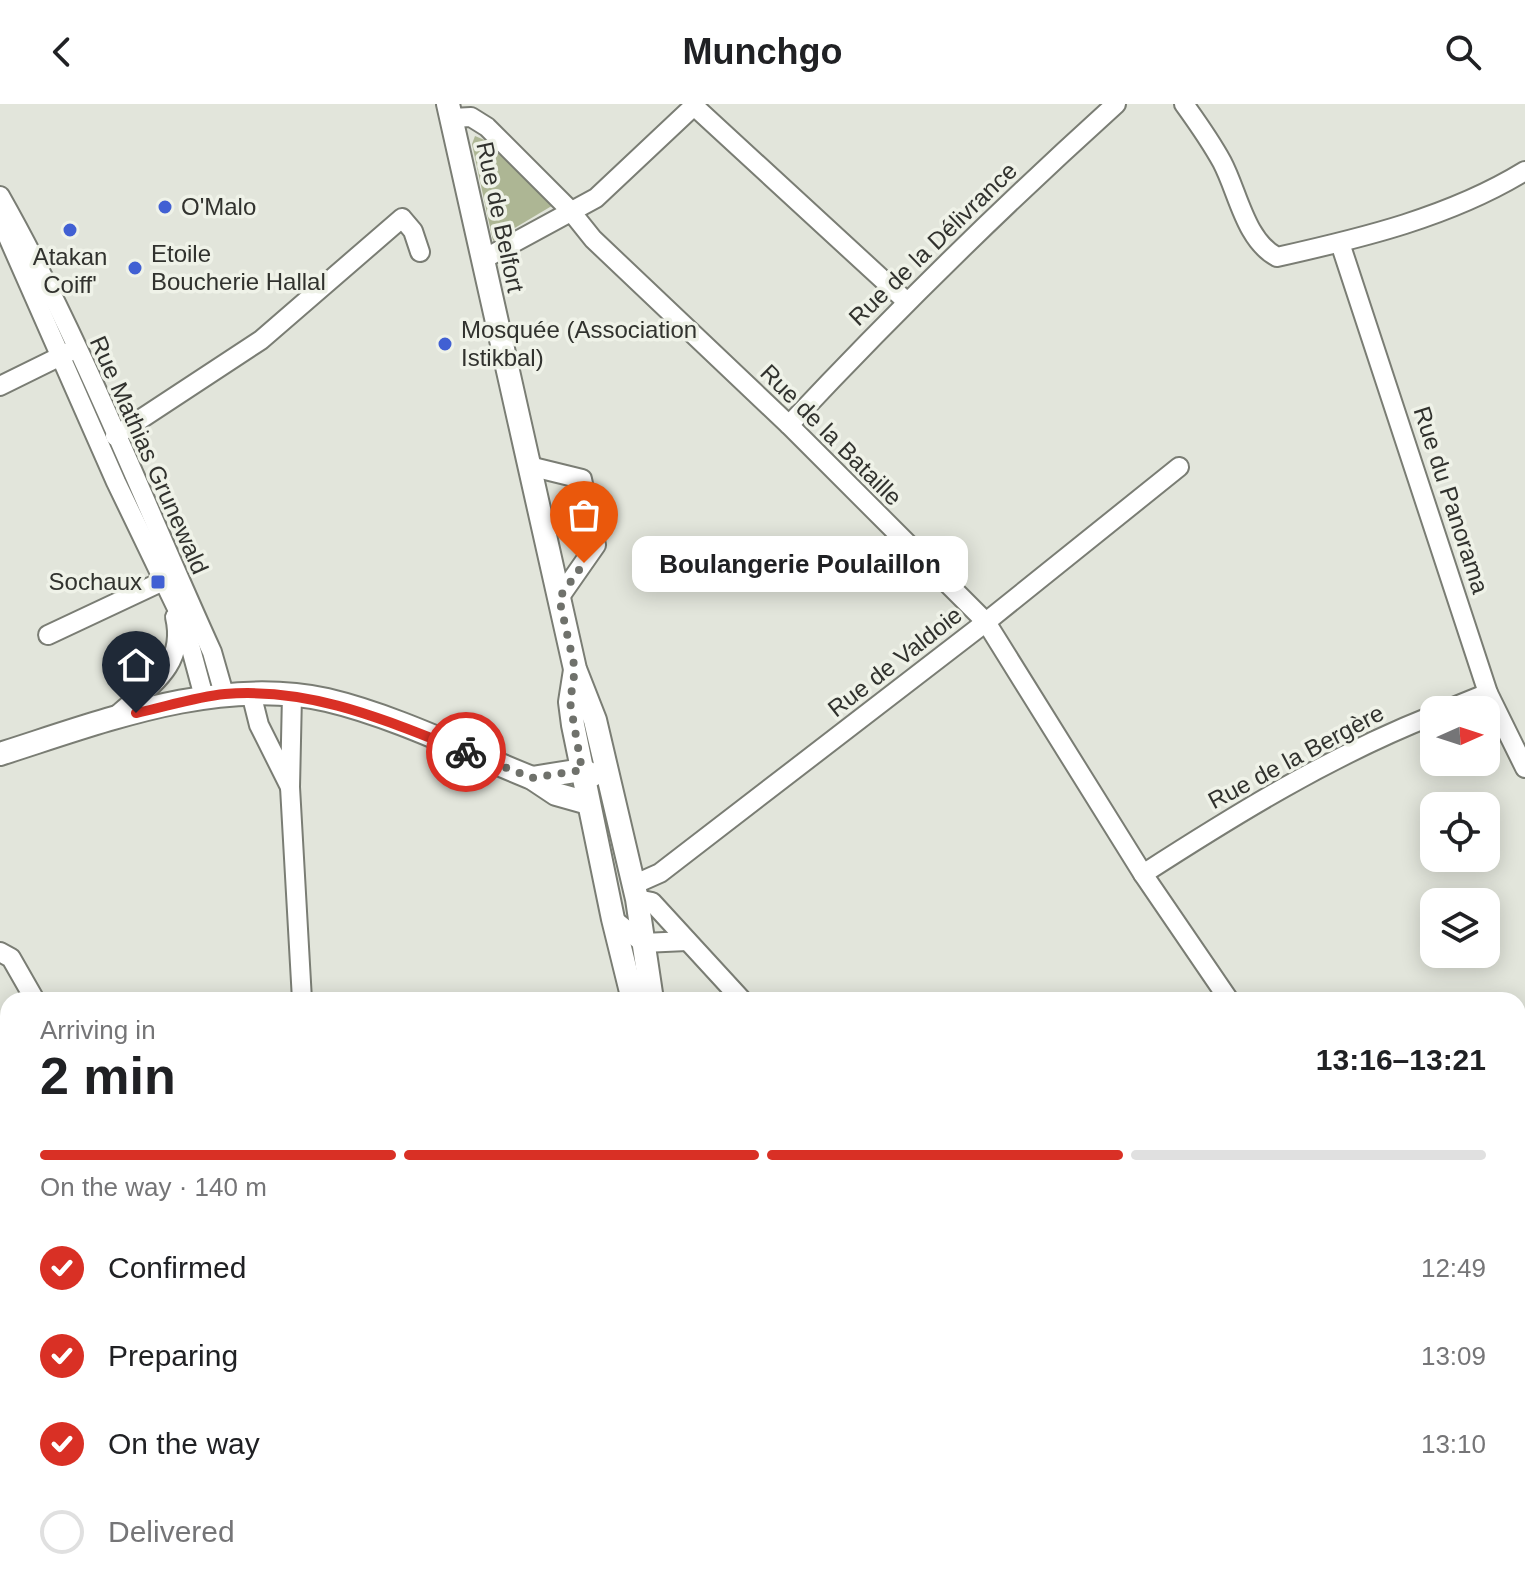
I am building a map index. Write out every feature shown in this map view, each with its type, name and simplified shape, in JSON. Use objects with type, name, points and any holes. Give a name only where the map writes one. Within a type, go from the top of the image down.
[{"type":"main road","name":"Rue de Belfort","points":[[450,111],[575,669],[592,709],[635,892],[651,992]]},
{"type":"main road","name":"Rue de Belfort","points":[[575,669],[570,702],[588,803],[631,992]]},
{"type":"main road","points":[[0,754],[115,717],[214,696],[251,693],[292,695],[358,710],[532,778],[556,794],[588,803],[607,783],[582,770],[532,778]]},
{"type":"street","name":"Rue de la Délivrance","points":[[789,425],[906,301],[994,214],[1116,104]]},
{"type":"street","points":[[1184,104],[1221,161],[1253,232],[1264,250],[1277,257],[1340,243],[1428,217],[1498,188],[1525,171]]},
{"type":"street","points":[[482,260],[569,209],[596,198],[695,105],[906,301]]},
{"type":"street","name":"Rue de la Bataille","points":[[450,111],[471,117],[487,127],[569,209],[593,239],[789,425],[986,622],[1143,874],[1224,992]]},
{"type":"street","name":"Rue Mathias Grunewald","points":[[0,196],[29,246],[68,353],[166,590],[177,624],[173,660],[157,683],[115,717]]},
{"type":"street","points":[[115,436],[261,340],[402,218],[413,231],[420,252]]},
{"type":"street","name":"Rue Mathias Grunewald","points":[[0,219],[68,353],[115,436],[212,652],[214,696]]},
{"type":"street","name":"Rue du Panorama","points":[[1340,243],[1488,693],[1525,768]]},
{"type":"street","points":[[0,386],[68,353]]},
{"type":"street","points":[[529,466],[582,479],[596,545],[559,598]]},
{"type":"street","name":"Rue de Valdoie","points":[[635,892],[986,622],[1179,467]]},
{"type":"street","points":[[48,635],[166,590]]},
{"type":"street","name":"Rue Mathias Grunewald","points":[[166,590],[184,623],[214,696]]},
{"type":"street","points":[[251,693],[259,725],[290,787]]},
{"type":"street","points":[[1481,696],[1488,693]]},
{"type":"street","points":[[292,695],[290,787],[302,992]]},
{"type":"street","name":"Rue de la Bergère","points":[[1143,874],[1255,801],[1420,720]]},
{"type":"street","points":[[635,892],[652,902],[735,992]]},
{"type":"street","points":[[613,919],[643,943],[687,941]]},
{"type":"street","points":[[0,952],[11,958],[30,992]]},
{"type":"green space","points":[[475,136],[487,141],[555,204],[493,241],[472,144]]},
{"type":"way so far","points":[[466,752],[532,778],[582,770],[570,702],[575,669],[559,598],[584,563]]},
{"type":"place","name":"O'Malo","points":[[165,207]]},
{"type":"place","name":"Atakan Coiff'","points":[[70,230]]},
{"type":"place","name":"Etoile Boucherie Hallal","points":[[135,268]]},
{"type":"place","name":"Mosquée (Association Istikbal)","points":[[445,344]]},
{"type":"place","name":"Boulangerie Poulaillon","points":[[584,563]]},
{"type":"place","name":"Sochaux","points":[[158,582]]},
{"type":"route","points":[[136,713],[224,694],[306,696],[358,710],[466,752]]}]
